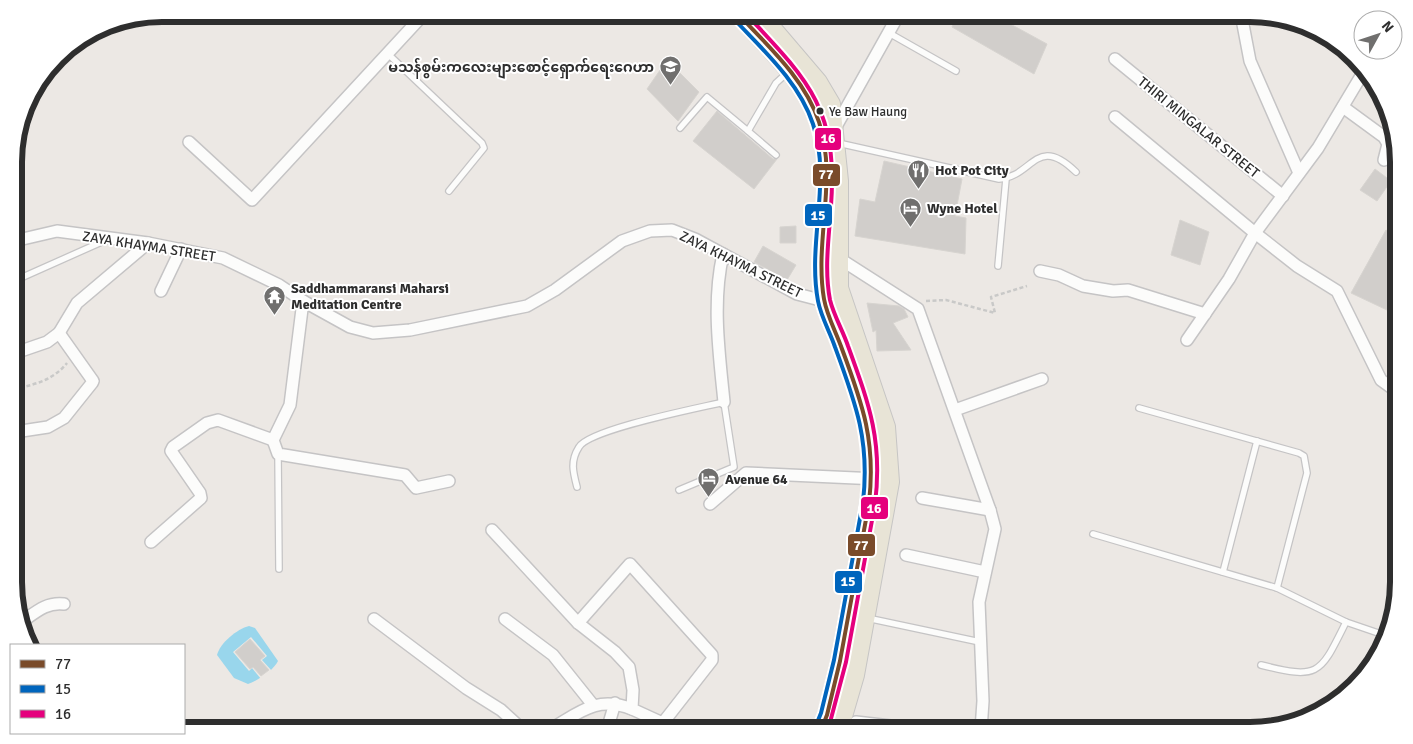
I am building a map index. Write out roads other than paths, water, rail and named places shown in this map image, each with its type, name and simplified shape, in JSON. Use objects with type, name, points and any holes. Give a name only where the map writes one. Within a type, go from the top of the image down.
[{"type":"main road","points":[[749,23],[818,82],[831,104],[831,136],[826,171],[822,274],[833,300],[866,414],[882,479],[869,545],[858,624],[855,675],[842,721]]},
{"type":"main road","points":[[764,23],[789,72],[808,96],[819,122],[831,136],[839,181],[837,257],[839,288],[833,300]]},
{"type":"main road","points":[[824,721],[858,624]]},
{"type":"street","points":[[189,142],[252,200],[416,23]]},
{"type":"street","points":[[831,136],[894,23]]},
{"type":"street","points":[[1243,23],[1250,61],[1298,173]]},
{"type":"street","name":"THIRI MINGALAR STREET","points":[[1115,58],[1283,196]]},
{"type":"street","points":[[1188,340],[1229,280],[1255,232],[1318,148],[1361,76]]},
{"type":"street","points":[[1343,107],[1384,136],[1388,144],[1384,160]]},
{"type":"street","points":[[1115,117],[1297,266],[1338,291],[1381,380],[1390,386]]},
{"type":"street","name":"ZAYA KHAYMA STREET","points":[[23,239],[57,231],[148,242],[223,258],[279,285],[350,327],[373,333],[410,330],[527,306],[555,290],[622,241],[650,231],[672,230],[695,239],[797,294],[833,300]]},
{"type":"street","points":[[23,351],[47,342],[59,333],[77,303],[148,242]]},
{"type":"street","points":[[161,291],[181,249]]},
{"type":"street","points":[[722,254],[716,280],[724,402]]},
{"type":"street","points":[[837,257],[915,305],[990,510],[995,529],[980,602],[983,701],[982,721]]},
{"type":"street","points":[[1040,271],[1059,275],[1083,286],[1113,291],[1128,290],[1205,314]]},
{"type":"street","points":[[304,301],[290,405],[273,440],[278,454],[405,475],[416,488],[449,481]]},
{"type":"street","points":[[23,431],[48,427],[64,418],[93,381],[59,333]]},
{"type":"street","points":[[955,410],[1042,379]]},
{"type":"street","points":[[151,542],[201,498],[200,493],[170,451],[173,447],[208,423],[218,420],[273,440]]},
{"type":"street","points":[[710,504],[746,472],[882,479]]},
{"type":"street","points":[[922,498],[990,510]]},
{"type":"street","points":[[492,530],[578,623],[616,652],[629,668],[633,690],[632,710]]},
{"type":"street","points":[[906,555],[985,572]]},
{"type":"street","points":[[578,623],[630,564],[712,655],[712,660],[664,722]]},
{"type":"street","points":[[27,617],[44,606],[55,603],[64,604]]},
{"type":"street","points":[[374,619],[466,688],[501,710],[514,722]]},
{"type":"street","points":[[505,619],[553,654],[593,705]]},
{"type":"street","points":[[610,722],[615,703]]},
{"type":"street","points":[[564,722],[593,705],[615,703],[657,722]]},
{"type":"lane","points":[[889,33],[956,71]]},
{"type":"lane","points":[[388,54],[482,143],[484,148],[449,191]]},
{"type":"lane","points":[[748,131],[776,83],[789,72]]},
{"type":"lane","points":[[680,128],[707,97],[776,155]]},
{"type":"lane","points":[[831,136],[999,179],[1006,178],[1027,164],[1044,156],[1064,160],[1076,172]]},
{"type":"lane","points":[[998,266],[1006,178]]},
{"type":"lane","points":[[23,277],[110,238]]},
{"type":"lane","points":[[577,487],[571,464],[579,445],[606,431],[724,402],[734,467],[678,490]]},
{"type":"lane","points":[[1139,408],[1299,453],[1306,460],[1308,467],[1277,588]]},
{"type":"lane","points":[[1223,572],[1257,441]]},
{"type":"lane","points":[[278,454],[279,569]]},
{"type":"lane","points":[[1093,534],[1277,588],[1346,622],[1380,634]]},
{"type":"lane","points":[[1261,666],[1301,674],[1316,669],[1328,659],[1346,622]]},
{"type":"lane","points":[[858,624],[980,642]]},
{"type":"water","points":[[249,626],[255,628],[278,661],[265,675],[248,684],[234,678],[217,655],[230,637],[239,630]]},
{"type":"place","name":"မသန်စွမ်းကလေးများစောင့်ရှောက်ရေးဂေဟာ","points":[[670,86]]},
{"type":"place","name":"Ye Baw Haung","points":[[820,111]]},
{"type":"place","name":"Hot Pot City","points":[[919,189]]},
{"type":"place","name":"Wyne Hotel","points":[[911,227]]},
{"type":"place","name":"Saddhammaransi Maharsi Meditation Centre","points":[[275,315]]},
{"type":"place","name":"Avenue 64","points":[[709,498]]}]
